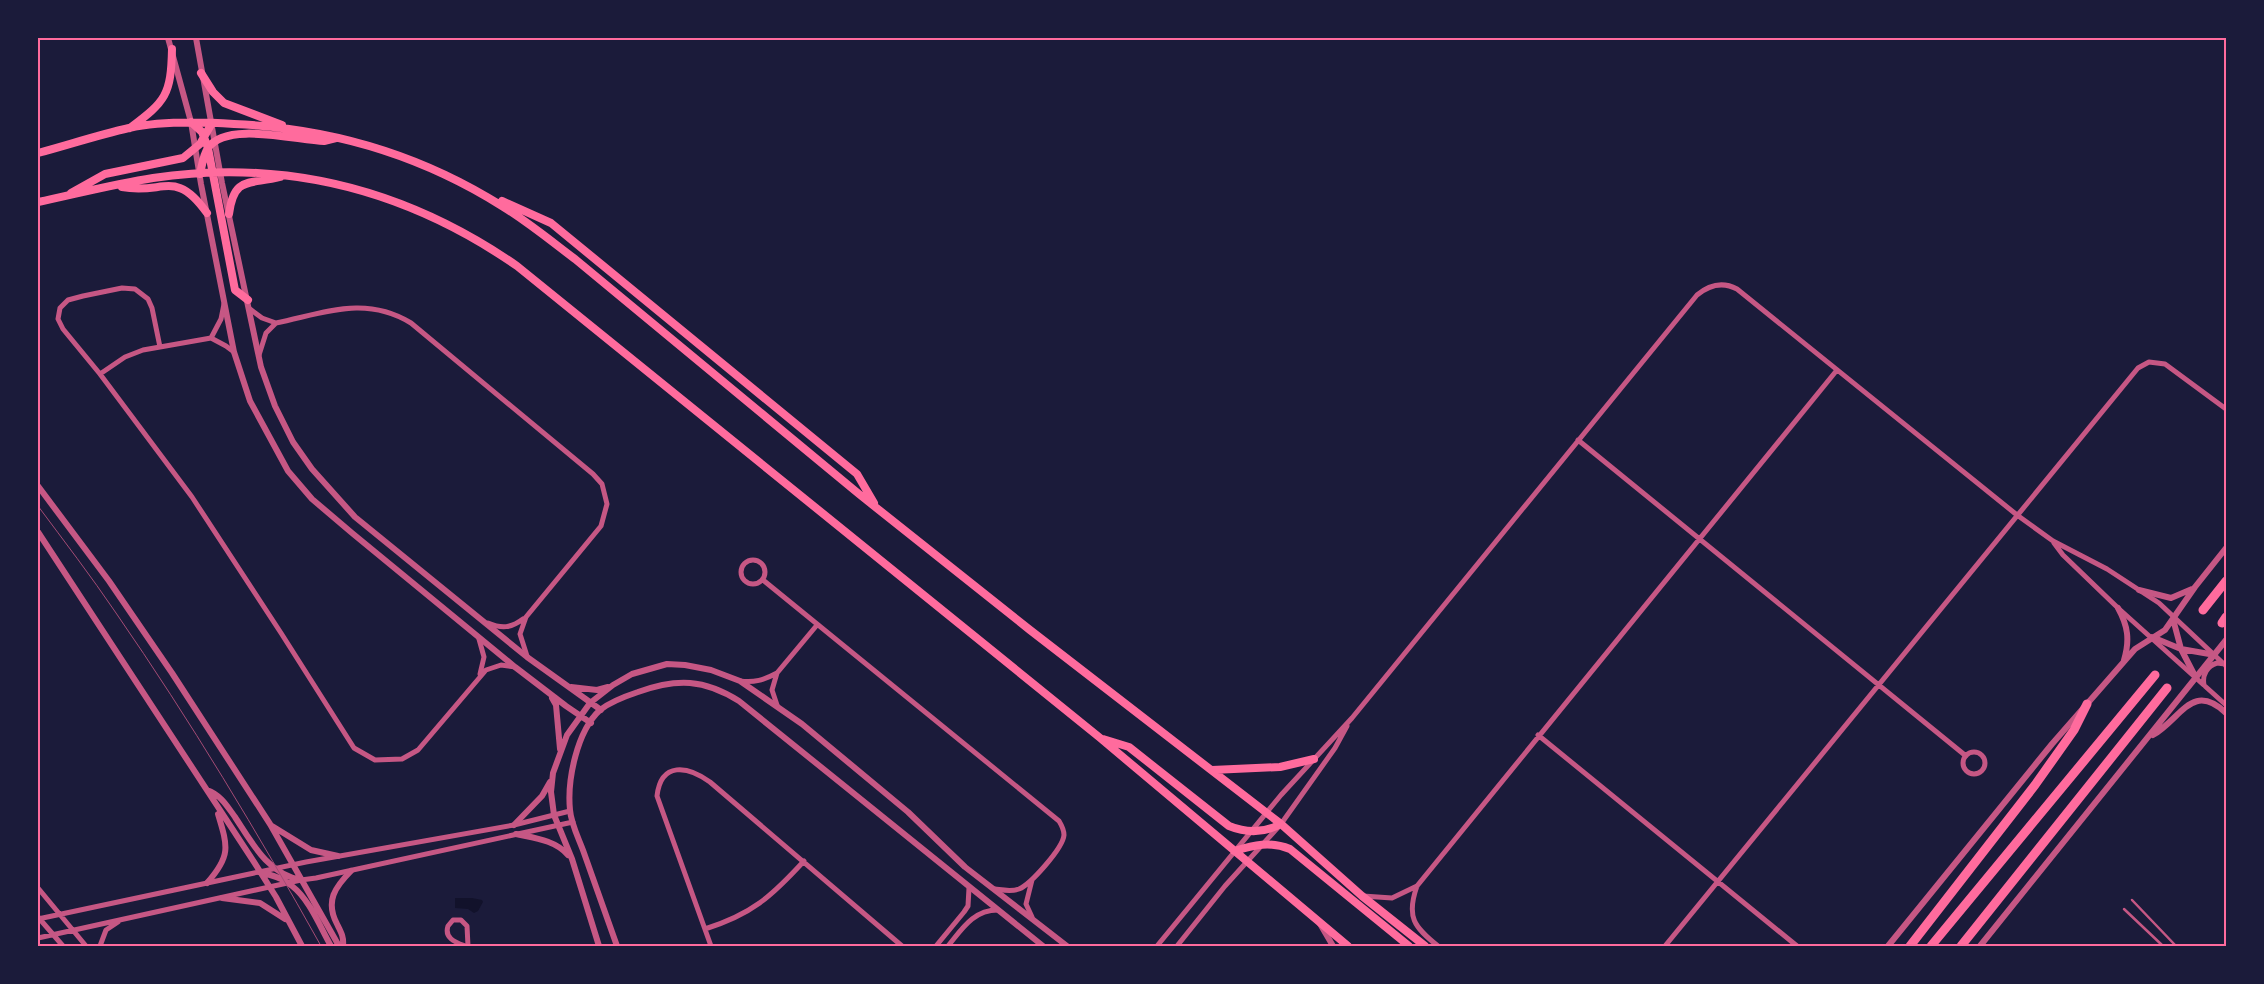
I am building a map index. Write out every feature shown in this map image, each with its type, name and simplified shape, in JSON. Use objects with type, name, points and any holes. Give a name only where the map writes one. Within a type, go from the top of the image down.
[{"type":"highway","points":[[2204,610],[2226,581]]},
{"type":"highway","points":[[1932,946],[2154,675]]},
{"type":"highway","points":[[1961,946],[2168,688]]},
{"type":"highway","points":[[1910,946],[2035,785],[2074,730],[2087,704]]},
{"type":"main road","points":[[130,128],[154,109],[166,95],[172,74],[172,49]]},
{"type":"main road","points":[[201,73],[213,92],[224,103],[296,129]]},
{"type":"main road","points":[[192,122],[204,137],[208,148],[235,290],[248,300]]},
{"type":"main road","points":[[38,153],[130,128],[192,122],[296,129],[366,144],[420,163],[482,194],[527,211],[551,223],[857,474],[876,506]]},
{"type":"main road","points":[[65,196],[105,174],[183,158],[196,148],[212,123]]},
{"type":"main road","points":[[200,174],[208,148],[224,137],[243,134],[324,141],[338,137]]},
{"type":"main road","points":[[38,202],[152,178],[200,174],[285,176],[354,188],[403,204],[442,220],[517,266],[1099,737],[1348,946]]},
{"type":"main road","points":[[229,214],[231,199],[238,187],[253,181],[266,181],[285,176]]},
{"type":"main road","points":[[117,186],[126,188],[168,186],[184,188],[193,194],[207,213]]},
{"type":"main road","points":[[482,194],[532,226],[575,259],[1038,636],[1281,824],[1362,896],[1425,946]]},
{"type":"main road","points":[[1099,737],[1129,747],[1229,826],[1240,831],[1252,831],[1270,830],[1281,824]]},
{"type":"main road","points":[[1212,770],[1280,767],[1314,759]]},
{"type":"main road","points":[[1234,851],[1262,844],[1280,845],[1290,849],[1409,946]]},
{"type":"street","points":[[168,38],[192,122],[207,213],[234,352],[250,402],[288,471],[303,489],[335,520],[515,667],[591,723]]},
{"type":"street","points":[[196,38],[221,174],[259,355],[281,419],[312,469],[354,517],[527,657],[601,710]]},
{"type":"street","points":[[1157,946],[1266,813],[1352,718],[1697,295],[1713,285],[1726,285],[1737,289],[2017,516],[2052,541],[2086,558],[2159,603],[2226,665]]},
{"type":"street","points":[[160,346],[148,298],[135,289],[109,290],[68,300],[60,308],[58,319],[63,329],[100,374],[192,497],[282,633],[354,748],[375,760],[394,760],[410,756],[418,750],[486,670],[494,666],[515,667]]},
{"type":"street","points":[[211,338],[221,319],[224,304]]},
{"type":"street","points":[[250,309],[262,318],[276,323],[362,307],[376,308],[398,315],[411,323],[594,474],[602,484],[607,504],[602,526],[526,617],[506,628],[499,628],[483,621]]},
{"type":"street","points":[[259,355],[266,333],[276,323]]},
{"type":"street","points":[[100,374],[125,357],[160,346],[211,338],[234,352]]},
{"type":"street","points":[[1665,946],[2138,368],[2155,362],[2165,364],[2226,408]]},
{"type":"street","points":[[1362,896],[1392,898],[1417,886],[1837,370]]},
{"type":"street","points":[[1578,440],[1966,756]]},
{"type":"street","points":[[38,486],[141,627],[270,824],[339,946]]},
{"type":"street","points":[[38,532],[270,888],[302,946]]},
{"type":"street","points":[[2052,541],[2063,555],[2118,608],[2226,704]]},
{"type":"street","points":[[1888,946],[2052,744],[2087,704],[2141,644],[2165,630],[2172,617],[2226,548]]},
{"type":"street","points":[[754,560],[762,563],[766,573],[763,580],[755,584],[747,583],[742,576],[744,564],[754,560]]},
{"type":"street","points":[[763,580],[1059,821],[1064,829],[1064,837],[1032,880],[1019,889],[995,889]]},
{"type":"street","points":[[2140,590],[2171,598],[2195,587]]},
{"type":"street","points":[[2118,608],[2125,620],[2128,631],[2127,648],[2123,664]]},
{"type":"street","points":[[526,617],[520,634],[527,657]]},
{"type":"street","points":[[2172,617],[2181,649],[2196,678]]},
{"type":"street","points":[[514,824],[542,796],[553,774],[570,730],[590,703],[613,685],[632,674],[668,664],[711,670],[749,682],[764,680],[777,673],[817,625]]},
{"type":"street","points":[[478,636],[484,657],[479,676]]},
{"type":"street","points":[[2152,637],[2181,649],[2215,655]]},
{"type":"street","points":[[1980,946],[2226,640]]},
{"type":"street","points":[[2204,685],[2204,674],[2210,667],[2217,663],[2226,665]]},
{"type":"street","points":[[777,673],[772,690],[774,700],[781,711]]},
{"type":"street","points":[[740,680],[781,711],[802,724],[908,812],[965,867],[1067,946]]},
{"type":"street","points":[[617,946],[570,811],[573,763],[577,749],[591,723],[601,710],[644,690],[658,685],[682,681],[711,687],[730,695],[1043,946]]},
{"type":"street","points":[[568,686],[597,690],[613,685]]},
{"type":"street","points":[[550,694],[556,705],[560,752]]},
{"type":"street","points":[[2150,736],[2166,726],[2187,705],[2195,701],[2214,703],[2226,713]]},
{"type":"street","points":[[1176,946],[1247,861],[1281,824],[1335,748],[1352,718]]},
{"type":"street","points":[[1538,735],[1797,946]]},
{"type":"street","points":[[1972,752],[1981,755],[1985,763],[1983,770],[1977,774],[1968,772],[1963,765],[1966,756],[1972,752]]},
{"type":"street","points":[[711,946],[660,805],[658,789],[663,775],[672,770],[687,770],[698,774],[804,861],[902,946]]},
{"type":"street","points":[[553,774],[551,792],[554,815],[572,859],[598,945]]},
{"type":"street","points":[[206,790],[225,803],[263,858],[286,876],[301,880]]},
{"type":"street","points":[[206,883],[218,869],[226,850],[226,837],[217,808]]},
{"type":"street","points":[[38,918],[292,865],[514,824],[570,811]]},
{"type":"street","points":[[38,938],[573,822]]},
{"type":"street","points":[[270,824],[311,850],[338,856]]},
{"type":"street","points":[[516,834],[551,843],[563,849],[572,859]]},
{"type":"street","points":[[705,929],[733,920],[762,903],[804,861]]},
{"type":"street","points":[[343,946],[344,938],[332,912],[331,901],[335,888],[351,871]]},
{"type":"street","points":[[259,872],[288,883],[304,899],[331,946]]},
{"type":"street","points":[[1032,880],[1026,904],[1035,921]]},
{"type":"street","points":[[1417,886],[1413,908],[1416,926],[1419,931],[1438,946]]},
{"type":"street","points":[[38,888],[86,946]]},
{"type":"street","points":[[936,946],[968,906],[969,888]]},
{"type":"street","points":[[222,898],[260,903],[287,920]]},
{"type":"street","points":[[948,946],[965,925],[978,914],[984,911],[998,910]]},
{"type":"street","points":[[38,918],[63,946]]},
{"type":"street","points":[[100,946],[106,930],[117,922],[129,918]]},
{"type":"street","points":[[1317,919],[1333,946]]},
{"type":"street","points":[[454,920],[462,920],[467,926],[466,946],[450,938],[447,934],[448,926],[454,920]]},
{"type":"lane","points":[[2132,900],[2176,946]]},
{"type":"lane","points":[[2124,908],[2163,946]]},
{"type":"shaded area","points":[[455,898],[472,898],[482,900],[483,902],[478,911],[474,913],[468,909],[455,908]]},
{"type":"tram line","points":[[38,506],[107,599],[170,694],[248,819],[321,946]]}]
